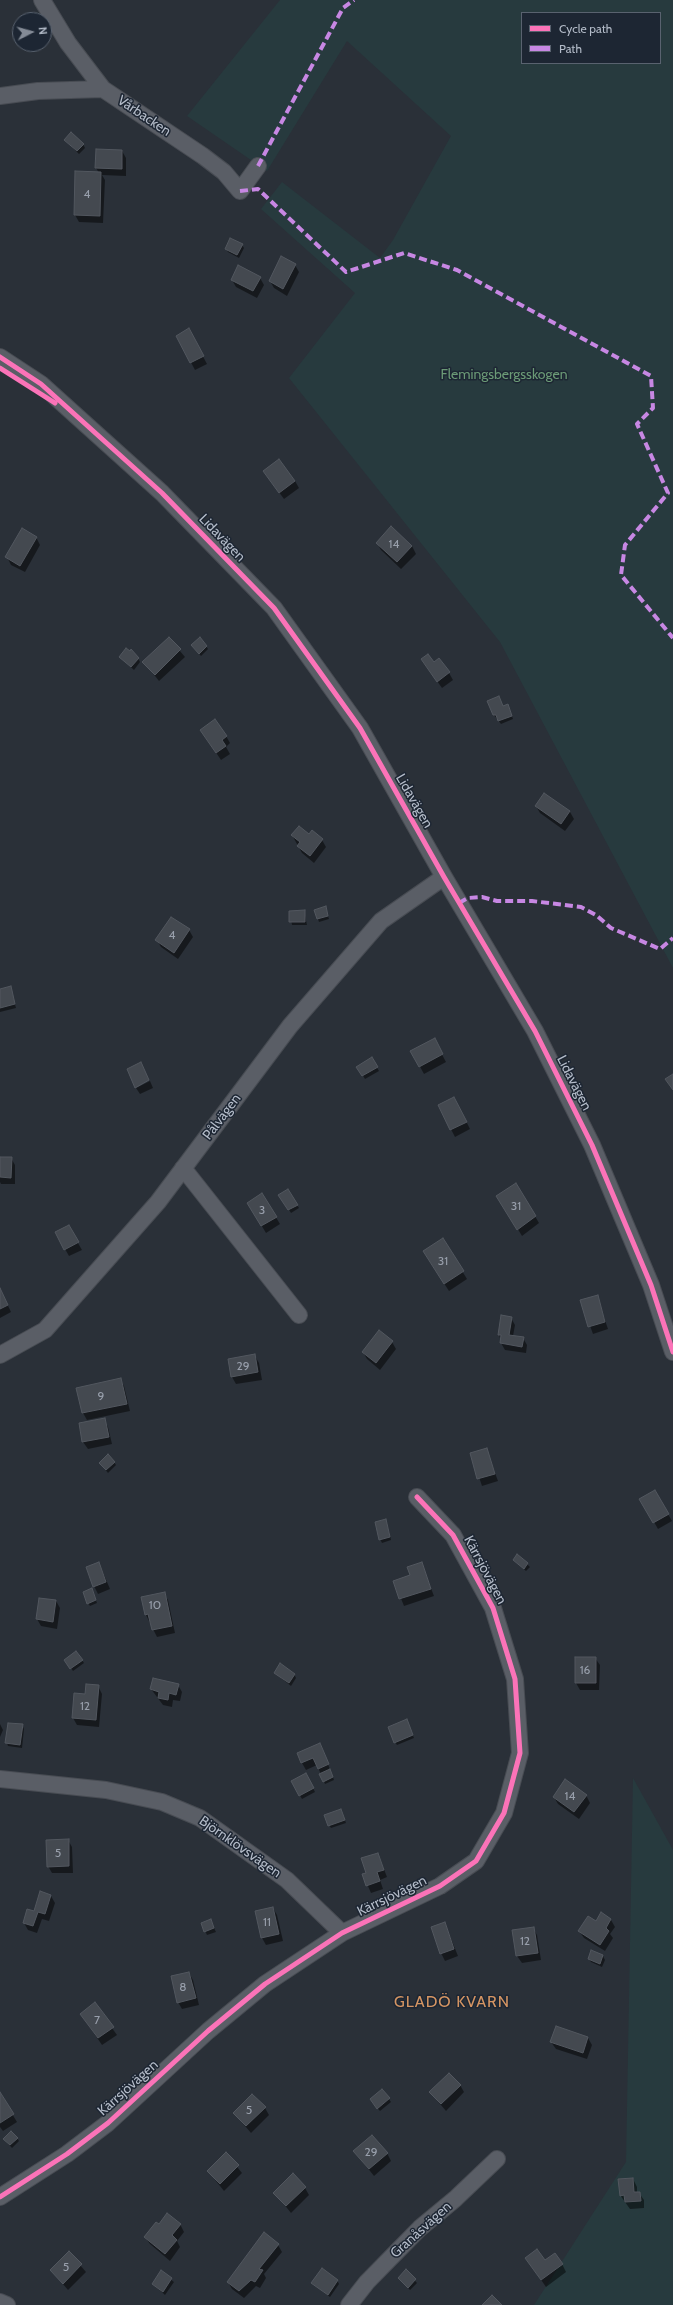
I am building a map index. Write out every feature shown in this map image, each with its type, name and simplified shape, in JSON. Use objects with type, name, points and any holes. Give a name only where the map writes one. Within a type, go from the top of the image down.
[{"type":"street","points":[[42,0],[68,43],[103,89]]},
{"type":"street","name":"Vårbacken","points":[[0,96],[38,92],[103,89],[208,160],[224,172],[240,191],[258,166]]},
{"type":"street","name":"Lidavägen","points":[[0,357],[41,384],[162,493],[274,608],[360,728],[444,877],[535,1031],[592,1145],[651,1285],[673,1352]]},
{"type":"street","name":"Pålvägen","points":[[0,1356],[45,1330],[158,1202],[290,1026],[381,921],[444,877]]},
{"type":"street","points":[[183,1168],[299,1315]]},
{"type":"street","name":"Kärrsjövägen","points":[[0,2197],[67,2154],[108,2123],[208,2031],[265,1984],[342,1933],[440,1886],[476,1861],[504,1813],[520,1753],[515,1679],[493,1608],[453,1535],[417,1497]]},
{"type":"street","name":"Björnklövsvägen","points":[[0,1779],[106,1790],[162,1802],[200,1818],[287,1880],[342,1933]]},
{"type":"street","name":"Granåsvägen","points":[[349,2305],[367,2282],[420,2228],[455,2200],[497,2159]]},
{"type":"street","points":[[0,2302],[7,2305]]},
{"type":"green space","name":"Flemingsbergsskogen","points":[[280,0],[673,0],[673,968],[500,642],[289,378],[355,293],[261,209],[282,182],[380,258],[393,240],[451,136],[347,41],[267,171],[187,116]]},
{"type":"green space","points":[[633,1778],[673,1850],[673,2305],[534,2305],[626,2162]]},
{"type":"building","points":[[71,132],[84,144],[77,151],[64,140]]},
{"type":"building","points":[[96,149],[122,150],[122,169],[95,168]]},
{"type":"building","points":[[75,171],[101,172],[100,216],[74,215]]},
{"type":"building","points":[[230,238],[243,244],[237,255],[225,249]]},
{"type":"building","points":[[281,256],[296,264],[283,289],[269,281]]},
{"type":"building","points":[[238,265],[261,277],[253,291],[231,280]]},
{"type":"building","points":[[189,328],[204,356],[190,363],[176,336]]},
{"type":"building","points":[[279,459],[295,481],[279,493],[263,471]]},
{"type":"building","points":[[391,526],[412,546],[397,562],[376,543]]},
{"type":"building","points":[[22,528],[37,537],[20,566],[5,557]]},
{"type":"building","points":[[169,637],[181,649],[155,675],[142,662]]},
{"type":"building","points":[[200,637],[207,646],[199,654],[191,645]]},
{"type":"building","points":[[126,648],[130,651],[131,649],[139,658],[131,667],[119,657]]},
{"type":"building","points":[[428,654],[434,662],[439,658],[450,672],[437,682],[421,659]]},
{"type":"building","points":[[499,696],[503,706],[508,704],[512,716],[498,721],[496,715],[493,715],[487,701]]},
{"type":"building","points":[[215,719],[227,736],[222,740],[226,746],[216,753],[200,730]]},
{"type":"building","points":[[544,793],[570,811],[561,824],[535,806]]},
{"type":"building","points":[[299,826],[309,834],[312,830],[323,839],[310,856],[297,846],[300,842],[291,835]]},
{"type":"building","points":[[326,906],[328,916],[317,919],[314,910]]},
{"type":"building","points":[[305,910],[305,922],[289,922],[289,911]]},
{"type":"building","points":[[171,917],[190,929],[174,953],[155,940]]},
{"type":"building","points":[[11,986],[15,1004],[0,1008],[0,989]]},
{"type":"building","points":[[435,1038],[443,1054],[419,1067],[410,1051]]},
{"type":"building","points":[[372,1057],[378,1067],[362,1076],[356,1067]]},
{"type":"building","points":[[141,1062],[149,1080],[135,1088],[127,1069]]},
{"type":"building","points":[[673,1074],[673,1090],[665,1079]]},
{"type":"building","points":[[454,1097],[467,1122],[450,1130],[438,1105]]},
{"type":"building","points":[[0,1157],[12,1157],[11,1178],[0,1177]]},
{"type":"building","points":[[516,1183],[536,1216],[517,1230],[496,1196]]},
{"type":"building","points":[[288,1189],[298,1205],[288,1210],[278,1195]]},
{"type":"building","points":[[262,1193],[277,1217],[261,1226],[247,1203]]},
{"type":"building","points":[[69,1225],[79,1242],[64,1250],[55,1232]]},
{"type":"building","points":[[443,1238],[464,1271],[444,1284],[423,1251]]},
{"type":"building","points":[[0,1288],[8,1305],[0,1309]]},
{"type":"building","points":[[598,1295],[605,1322],[588,1327],[580,1300]]},
{"type":"building","points":[[501,1315],[512,1317],[509,1335],[524,1337],[522,1347],[500,1343],[501,1335],[498,1335]]},
{"type":"building","points":[[379,1330],[393,1341],[376,1363],[362,1352]]},
{"type":"building","points":[[255,1354],[258,1372],[231,1377],[228,1359]]},
{"type":"building","points":[[121,1378],[127,1404],[82,1413],[76,1388]]},
{"type":"building","points":[[105,1418],[109,1437],[82,1442],[79,1423]]},
{"type":"building","points":[[487,1448],[495,1474],[477,1479],[470,1453]]},
{"type":"building","points":[[108,1454],[115,1462],[106,1470],[99,1463]]},
{"type":"building","points":[[655,1490],[669,1514],[653,1523],[639,1499]]},
{"type":"building","points":[[386,1519],[390,1537],[379,1540],[375,1522]]},
{"type":"building","points":[[517,1554],[528,1563],[524,1569],[513,1560]]},
{"type":"building","points":[[99,1562],[106,1582],[93,1587],[86,1567]]},
{"type":"building","points":[[422,1562],[431,1589],[399,1599],[393,1581],[410,1575],[407,1567]]},
{"type":"building","points":[[92,1588],[96,1600],[87,1604],[83,1592]]},
{"type":"building","points":[[165,1592],[172,1626],[152,1630],[148,1614],[145,1615],[141,1597]]},
{"type":"building","points":[[39,1598],[56,1600],[53,1622],[36,1619]]},
{"type":"building","points":[[76,1651],[83,1660],[70,1669],[64,1660]]},
{"type":"building","points":[[575,1657],[596,1657],[596,1683],[575,1683]]},
{"type":"building","points":[[280,1663],[295,1674],[289,1683],[274,1673]]},
{"type":"building","points":[[153,1678],[179,1684],[176,1695],[169,1693],[168,1700],[158,1698],[159,1692],[150,1689]]},
{"type":"building","points":[[86,1684],[99,1685],[96,1720],[72,1718],[74,1693],[85,1694]]},
{"type":"building","points":[[407,1719],[413,1735],[394,1743],[388,1727]]},
{"type":"building","points":[[8,1723],[23,1724],[20,1745],[5,1743]]},
{"type":"building","points":[[320,1743],[329,1764],[318,1769],[313,1758],[301,1763],[297,1753]]},
{"type":"building","points":[[330,1769],[333,1777],[323,1782],[319,1774]]},
{"type":"building","points":[[306,1773],[314,1788],[299,1796],[291,1781]]},
{"type":"building","points":[[565,1779],[587,1795],[574,1812],[553,1797]]},
{"type":"building","points":[[341,1809],[345,1820],[328,1826],[324,1815]]},
{"type":"building","points":[[69,1839],[69,1866],[47,1867],[46,1840]]},
{"type":"building","points":[[378,1853],[384,1870],[377,1872],[380,1881],[366,1886],[362,1874],[366,1873],[361,1858]]},
{"type":"building","points":[[40,1891],[51,1895],[45,1914],[38,1912],[33,1926],[23,1923],[27,1909],[34,1911]]},
{"type":"building","points":[[273,1907],[279,1934],[261,1938],[255,1911]]},
{"type":"building","points":[[601,1912],[611,1919],[606,1928],[609,1931],[600,1945],[578,1931],[588,1916],[596,1921]]},
{"type":"building","points":[[211,1919],[214,1928],[204,1932],[201,1923]]},
{"type":"building","points":[[445,1922],[454,1949],[440,1954],[431,1927]]},
{"type":"building","points":[[534,1927],[538,1953],[516,1956],[512,1930]]},
{"type":"building","points":[[591,1950],[603,1955],[600,1964],[588,1959]]},
{"type":"building","points":[[189,1972],[196,1998],[177,2003],[171,1976]]},
{"type":"building","points":[[95,2002],[114,2027],[98,2038],[80,2014]]},
{"type":"building","points":[[556,2026],[588,2037],[583,2053],[550,2042]]},
{"type":"building","points":[[449,2073],[461,2085],[441,2104],[429,2092]]},
{"type":"building","points":[[382,2089],[390,2098],[377,2109],[370,2099]]},
{"type":"building","points":[[0,2092],[14,2114],[0,2123]]},
{"type":"building","points":[[252,2094],[266,2107],[246,2126],[233,2113]]},
{"type":"building","points":[[11,2131],[18,2138],[10,2145],[3,2139]]},
{"type":"building","points":[[372,2135],[388,2153],[369,2169],[353,2151]]},
{"type":"building","points":[[226,2152],[239,2165],[220,2184],[207,2171]]},
{"type":"building","points":[[293,2173],[306,2187],[286,2206],[273,2193]]},
{"type":"building","points":[[633,2178],[634,2192],[640,2192],[641,2201],[625,2202],[624,2195],[620,2196],[618,2179]]},
{"type":"building","points":[[167,2213],[181,2224],[172,2235],[177,2240],[165,2254],[144,2237],[156,2222],[159,2224]]},
{"type":"building","points":[[264,2232],[279,2244],[259,2269],[263,2270],[255,2282],[251,2280],[239,2291],[227,2282]]},
{"type":"building","points":[[537,2249],[545,2260],[555,2253],[563,2264],[541,2280],[525,2258]]},
{"type":"building","points":[[69,2251],[82,2264],[63,2284],[50,2270]]},
{"type":"building","points":[[322,2268],[338,2280],[328,2295],[311,2283]]},
{"type":"building","points":[[406,2269],[416,2279],[408,2288],[398,2278]]},
{"type":"building","points":[[161,2270],[172,2278],[163,2292],[152,2284]]},
{"type":"building","points":[[492,2295],[502,2305],[482,2305]]},
{"type":"marked path","points":[[258,166],[343,8],[354,0]]},
{"type":"marked path","points":[[240,191],[258,189],[346,272],[404,253],[457,270],[651,376],[653,408],[637,424],[668,493],[625,545],[621,575],[673,638]]},
{"type":"marked path","points":[[459,903],[468,898],[482,897],[497,901],[532,901],[581,907],[596,915],[611,928],[660,949],[673,938]]},
{"type":"cycle path","points":[[0,357],[41,384],[162,493],[274,608],[360,728],[444,877],[535,1031],[592,1145],[651,1285],[673,1352]]},
{"type":"cycle path","points":[[0,368],[55,403]]},
{"type":"cycle path","points":[[0,2197],[67,2154],[108,2123],[208,2031],[265,1984],[342,1933],[440,1886],[476,1861],[504,1813],[520,1753],[515,1679],[493,1608],[453,1535],[417,1497]]},
{"type":"district","name":"GLADÖ KVARN","points":[[452,2002]]}]
